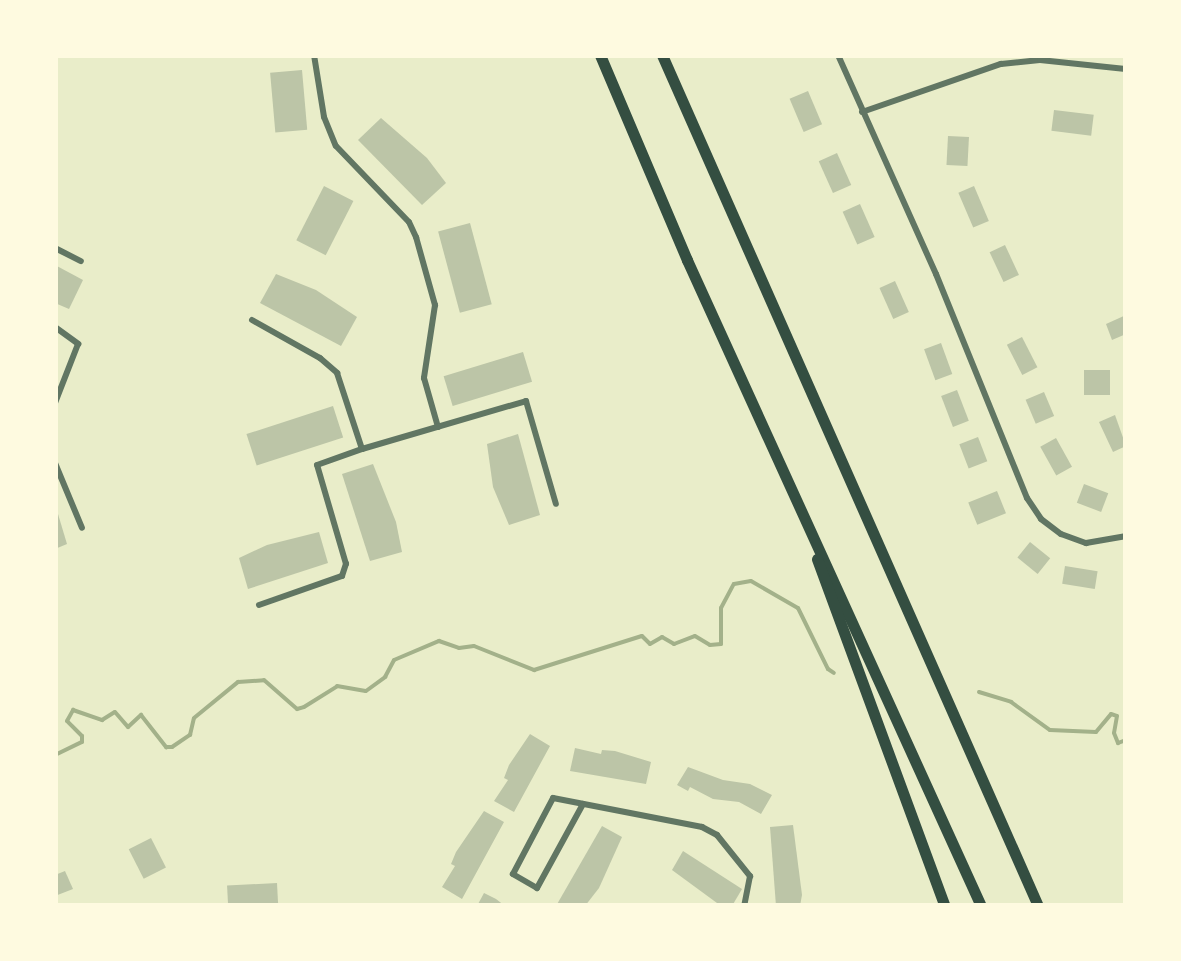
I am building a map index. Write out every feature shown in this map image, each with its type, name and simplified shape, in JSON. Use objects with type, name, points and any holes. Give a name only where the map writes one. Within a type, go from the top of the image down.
[{"type":"highway","points":[[600,55],[686,260],[982,906]]},
{"type":"highway","points":[[662,55],[1038,906]]},
{"type":"highway","points":[[783,471],[944,906]]},
{"type":"street","points":[[314,55],[324,117],[336,146],[409,222],[416,237],[435,305],[424,378],[438,427]]},
{"type":"street","points":[[838,55],[936,274],[1027,498],[1042,519],[1062,534],[1086,542],[1126,536]]},
{"type":"street","points":[[862,112],[1001,64],[1060,60],[1126,69]]},
{"type":"street","points":[[55,248],[82,261]]},
{"type":"street","points":[[252,320],[320,358],[337,373],[362,449]]},
{"type":"street","points":[[55,328],[78,344],[55,403]]},
{"type":"street","points":[[259,605],[342,576],[346,564],[317,465],[362,449],[526,400],[556,504]]},
{"type":"street","points":[[55,464],[82,528]]},
{"type":"street","points":[[582,804],[537,888],[513,874],[553,798],[702,827],[717,834],[750,876],[744,906]]},
{"type":"building","points":[[302,70],[307,130],[275,133],[270,73]]},
{"type":"building","points":[[808,91],[822,124],[804,132],[790,99]]},
{"type":"building","points":[[1054,110],[1094,115],[1091,136],[1051,131]]},
{"type":"building","points":[[381,118],[427,158],[446,183],[422,205],[358,140]]},
{"type":"building","points":[[948,136],[969,137],[967,166],[946,165]]},
{"type":"building","points":[[837,153],[851,185],[833,193],[819,161]]},
{"type":"building","points":[[324,186],[353,201],[326,255],[296,240]]},
{"type":"building","points":[[974,186],[989,221],[973,228],[958,193]]},
{"type":"building","points":[[860,204],[875,237],[857,245],[843,212]]},
{"type":"building","points":[[470,223],[492,304],[460,313],[438,232]]},
{"type":"building","points":[[1005,245],[1019,275],[1004,282],[990,252]]},
{"type":"building","points":[[55,265],[83,280],[69,309],[55,303]]},
{"type":"building","points":[[276,274],[316,290],[357,317],[341,346],[260,303]]},
{"type":"building","points":[[895,281],[909,312],[893,319],[879,288]]},
{"type":"building","points":[[1126,315],[1126,334],[1112,340],[1106,324]]},
{"type":"building","points":[[1022,337],[1037,367],[1022,375],[1007,345]]},
{"type":"building","points":[[941,343],[952,374],[935,380],[924,349]]},
{"type":"building","points":[[523,352],[532,382],[453,406],[444,376]]},
{"type":"building","points":[[1084,370],[1110,370],[1110,395],[1084,395]]},
{"type":"building","points":[[957,390],[969,421],[953,427],[941,396]]},
{"type":"building","points":[[1044,392],[1054,416],[1036,424],[1026,400]]},
{"type":"building","points":[[333,406],[343,437],[257,466],[246,434]]},
{"type":"building","points":[[1115,415],[1126,446],[1113,452],[1099,422]]},
{"type":"building","points":[[518,434],[540,515],[509,525],[493,487],[487,444]]},
{"type":"building","points":[[978,437],[987,461],[969,468],[959,444]]},
{"type":"building","points":[[1056,438],[1072,467],[1056,476],[1040,447]]},
{"type":"building","points":[[373,464],[396,522],[402,552],[370,561],[342,474]]},
{"type":"building","points":[[1084,484],[1108,493],[1101,512],[1077,503]]},
{"type":"building","points":[[997,491],[1006,513],[977,525],[968,503]]},
{"type":"building","points":[[55,504],[67,544],[55,549]]},
{"type":"building","points":[[319,532],[328,563],[248,589],[239,558],[267,545]]},
{"type":"building","points":[[1030,542],[1050,558],[1038,574],[1017,558]]},
{"type":"building","points":[[1065,566],[1098,571],[1095,589],[1062,584]]},
{"type":"building","points":[[530,734],[550,746],[514,812],[494,801],[508,780],[504,778],[509,765]]},
{"type":"building","points":[[575,748],[601,754],[602,750],[615,751],[651,762],[646,784],[570,771]]},
{"type":"building","points":[[688,767],[723,780],[750,784],[772,795],[761,814],[739,802],[713,799],[690,787],[688,791],[677,785]]},
{"type":"building","points":[[484,811],[504,822],[462,899],[442,887],[455,866],[451,864],[456,852]]},
{"type":"building","points":[[793,825],[800,906],[776,906],[770,827]]},
{"type":"building","points":[[602,826],[622,837],[599,888],[585,906],[556,906]]},
{"type":"building","points":[[151,838],[166,867],[144,879],[129,849]]},
{"type":"building","points":[[683,851],[742,889],[732,906],[717,903],[672,870]]},
{"type":"building","points":[[65,871],[73,889],[55,896],[55,875]]},
{"type":"building","points":[[277,883],[278,904],[228,906],[227,886]]},
{"type":"building","points":[[484,893],[496,899],[505,906],[477,906]]},
{"type":"waterway","points":[[55,755],[82,742],[82,736],[67,721],[73,710],[102,720],[115,712],[128,727],[141,715],[166,747],[172,747],[190,735],[194,718],[238,682],[264,680],[297,709],[337,686],[366,691],[385,677],[394,660],[439,641],[459,648],[474,646],[534,670],[642,636],[650,644],[662,637],[674,644],[695,636],[710,645],[721,644],[721,608],[734,584],[751,581],[798,608],[828,669],[834,673]]},
{"type":"waterway","points":[[979,692],[1011,702],[1050,730],[1096,732],[1111,714],[1117,716],[1114,733],[1118,743],[1126,740]]}]
